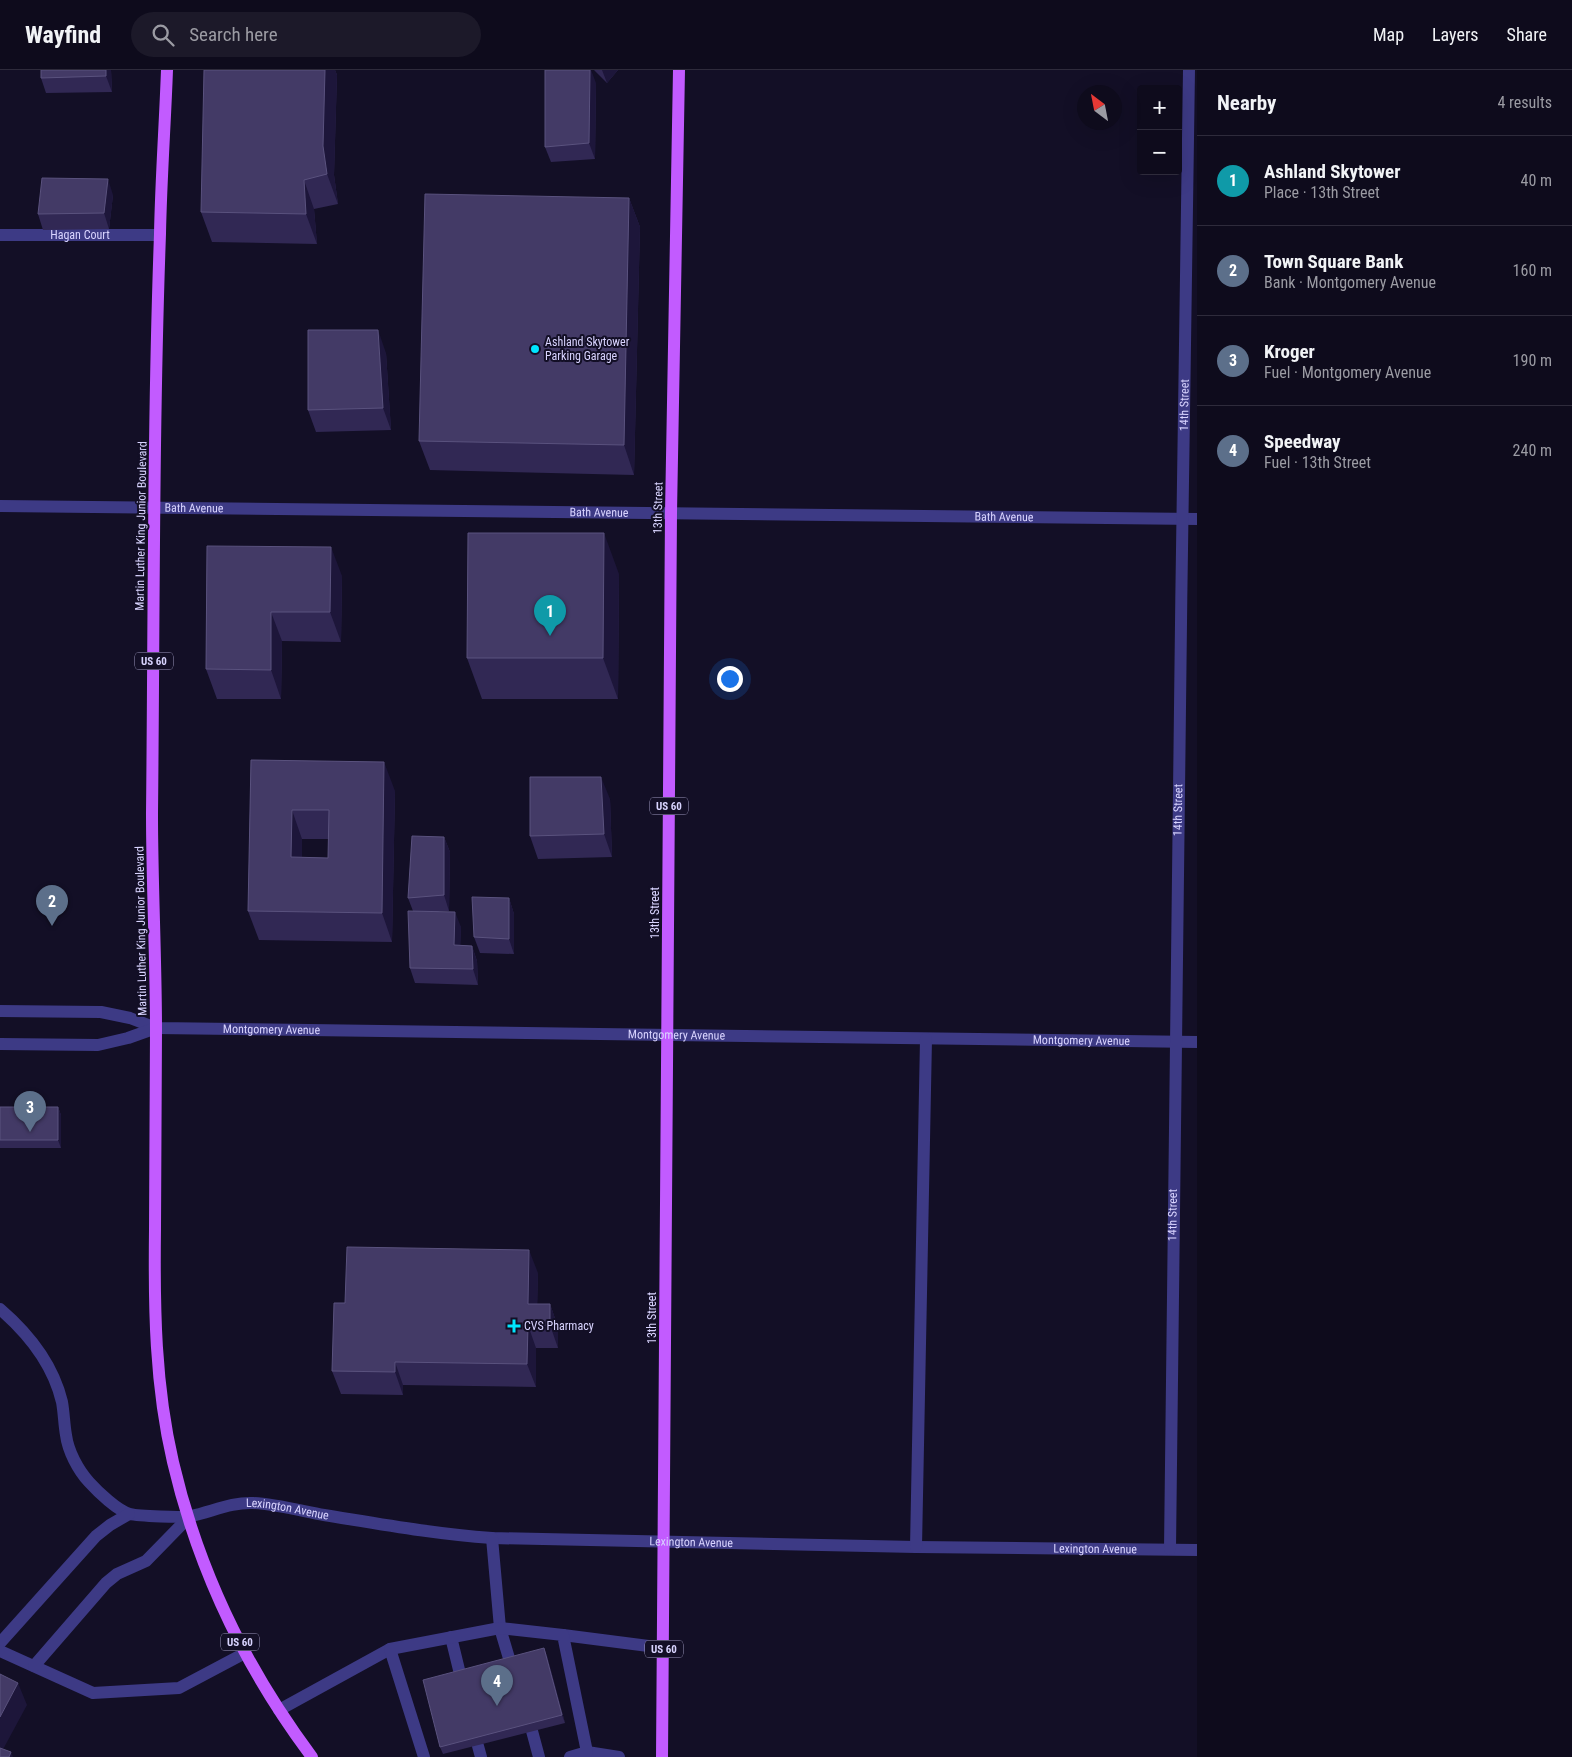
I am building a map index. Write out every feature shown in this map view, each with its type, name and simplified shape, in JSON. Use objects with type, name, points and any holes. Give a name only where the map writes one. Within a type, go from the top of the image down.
[{"type":"main road","name":"Martin Luther King Junior Boulevard","points":[[167,70],[160,235],[154,508],[152,818],[156,1028],[154,1309],[157,1364],[172,1454],[189,1517],[213,1587],[245,1653],[279,1710],[312,1757]]},
{"type":"main road","name":"13th Street","points":[[662,1757],[671,513],[679,70]]},
{"type":"street","name":"14th Street","points":[[1170,1550],[1174,1042],[1184,519],[1189,70]]},
{"type":"street","name":"Hagan Court","points":[[0,235],[160,235]]},
{"type":"street","name":"Bath Avenue","points":[[0,506],[1197,519]]},
{"type":"street","name":"Montgomery Avenue","points":[[0,1011],[101,1012],[130,1018],[156,1028],[1197,1042]]},
{"type":"street","name":"Montgomery Avenue","points":[[0,1044],[98,1045],[128,1038],[156,1028]]},
{"type":"street","points":[[916,1547],[926,1039]]},
{"type":"street","points":[[0,1309],[43,1355],[54,1377],[61,1400],[66,1437],[72,1455],[89,1482],[113,1504],[129,1514],[189,1517]]},
{"type":"street","name":"Lexington Avenue","points":[[189,1517],[218,1509],[252,1503],[443,1534],[492,1538],[916,1547],[1197,1550]]},
{"type":"street","points":[[0,1643],[96,1536],[129,1514]]},
{"type":"street","points":[[34,1666],[106,1583],[117,1574],[146,1561],[189,1517]]},
{"type":"street","points":[[492,1538],[500,1628],[511,1665]]},
{"type":"street","points":[[279,1710],[390,1649],[500,1628],[664,1648]]},
{"type":"street","points":[[563,1635],[587,1752]]},
{"type":"street","points":[[451,1637],[461,1678]]},
{"type":"street","points":[[390,1649],[424,1757]]},
{"type":"street","points":[[0,1651],[93,1693],[178,1688],[245,1653]]},
{"type":"street","points":[[532,1731],[539,1757]]},
{"type":"street","points":[[570,1757],[587,1752],[619,1757]]},
{"type":"building","points":[[41,70],[106,70],[106,76],[41,78]]},
{"type":"building","points":[[204,70],[325,70],[323,146],[327,174],[304,180],[306,214],[201,212]]},
{"type":"building","points":[[545,70],[590,70],[589,143],[545,147]]},
{"type":"building","points":[[42,178],[108,179],[104,213],[38,214]]},
{"type":"building","name":"Ashland Skytower Parking Garage","points":[[425,194],[629,198],[624,445],[419,441]]},
{"type":"building","points":[[308,330],[378,330],[383,408],[308,410]]},
{"type":"building","points":[[468,533],[604,533],[603,658],[467,658]]},
{"type":"building","points":[[207,546],[331,547],[330,612],[271,612],[271,670],[206,669]]},
{"type":"building","points":[[251,760],[384,762],[382,913],[248,911]],"holes":[[[292,810],[329,810],[328,858],[291,857]]]},
{"type":"building","points":[[530,777],[601,777],[604,834],[530,836]]},
{"type":"building","points":[[412,836],[444,837],[444,895],[408,898]]},
{"type":"building","points":[[472,897],[509,898],[509,939],[474,937]]},
{"type":"building","points":[[408,911],[455,912],[454,945],[472,946],[473,969],[410,968]]},
{"type":"building","points":[[0,1107],[58,1107],[58,1140],[0,1140]]},
{"type":"building","name":"CVS Pharmacy","points":[[347,1247],[529,1250],[528,1304],[550,1304],[550,1325],[528,1325],[527,1364],[395,1362],[395,1372],[332,1371],[334,1303],[345,1303]]},
{"type":"building","points":[[544,1648],[562,1715],[440,1747],[423,1680]]},
{"type":"building","points":[[0,1674],[18,1683],[0,1717]]},
{"type":"building","points":[[0,1748],[11,1752],[9,1757],[0,1757]]},
{"type":"place","name":"Ashland Skytower Parking Garage","points":[[535,349]]},
{"type":"place","name":"Ashland Skytower","points":[[550,636]]},
{"type":"place","name":"Town Square Bank","points":[[52,926]]},
{"type":"place","name":"Kroger","points":[[30,1132]]},
{"type":"place","name":"CVS Pharmacy","points":[[514,1326]]},
{"type":"place","name":"Speedway","points":[[497,1706]]}]
